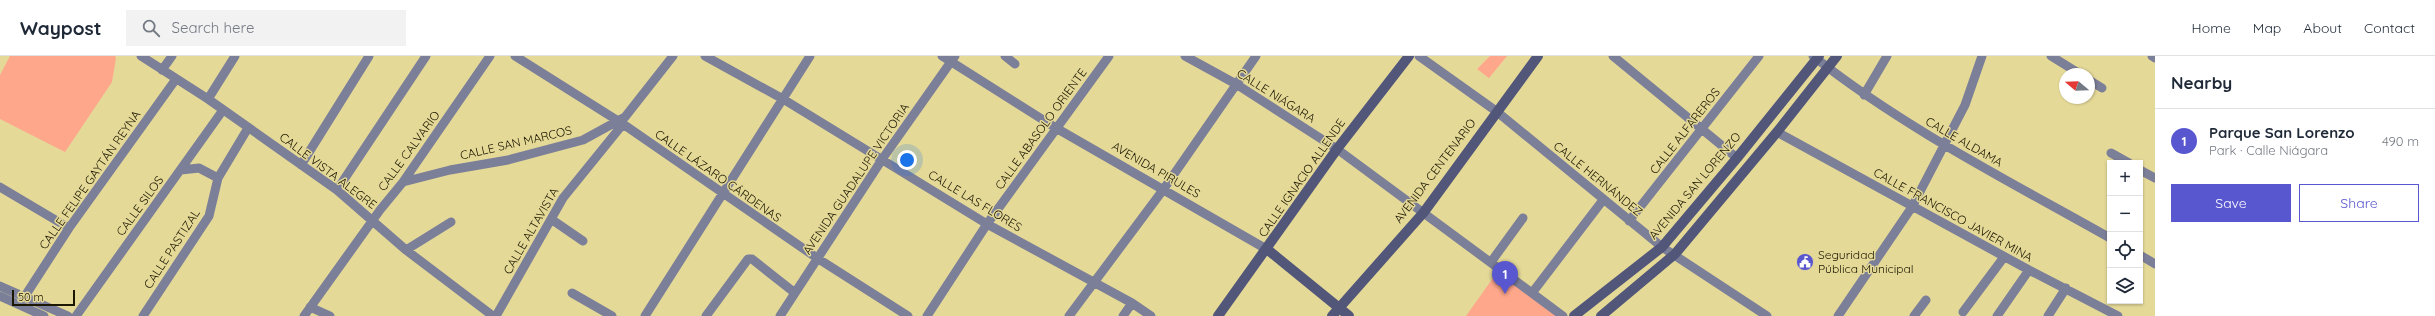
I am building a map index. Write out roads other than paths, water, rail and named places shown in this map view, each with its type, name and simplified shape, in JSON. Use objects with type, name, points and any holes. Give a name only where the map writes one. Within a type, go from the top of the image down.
[{"type":"street","name":"CALLE VISTA ALEGRE","points":[[141,56],[208,99],[337,190],[406,250],[493,316]]},
{"type":"street","points":[[162,70],[172,56]]},
{"type":"street","points":[[208,99],[235,56]]},
{"type":"street","points":[[301,165],[369,56]]},
{"type":"street","points":[[337,190],[426,56]]},
{"type":"street","name":"CALLE CALVARIO","points":[[304,316],[373,220],[403,182],[490,56]]},
{"type":"street","name":"CALLE LÁZARO CÁRDENAS","points":[[515,56],[620,123],[817,258],[904,315]]},
{"type":"street","name":"CALLE SAN MARCOS","points":[[403,182],[557,148],[583,140],[620,123],[673,56]]},
{"type":"street","name":"CALLE LAS FLORES","points":[[705,56],[783,99],[882,158],[987,224],[1132,303],[1151,316]]},
{"type":"street","points":[[645,316],[810,56]]},
{"type":"street","name":"AVENIDA PIRULES","points":[[942,56],[953,59],[1056,128],[1268,250],[1334,312],[1349,316]]},
{"type":"street","points":[[1005,56],[1015,64]]},
{"type":"street","name":"CALLE ABASOLO ORIENTE","points":[[926,316],[987,224],[1109,56]]},
{"type":"street","name":"CALLE NIÁGARA","points":[[1185,56],[1236,84],[1337,149],[1564,316]]},
{"type":"street","points":[[1069,316],[1163,190],[1256,56]]},
{"type":"street","name":"CALLE IGNACIO ALLENDE","points":[[1218,316],[1268,250],[1337,149],[1409,56]]},
{"type":"street","name":"CALLE HERNÁNDEZ","points":[[1419,56],[1496,111],[1662,247],[1676,254],[1767,316]]},
{"type":"street","name":"AVENIDA CENTENARIO","points":[[1334,312],[1424,212],[1496,111],[1538,56]]},
{"type":"street","points":[[1613,56],[1737,158]]},
{"type":"street","name":"CALLE ALFAREROS","points":[[1629,221],[1703,130],[1759,56]]},
{"type":"street","points":[[1601,316],[1676,254],[1777,132],[1836,56]]},
{"type":"street","points":[[1864,95],[1887,56]]},
{"type":"street","points":[[1838,316],[1912,207],[1965,105],[1982,56]]},
{"type":"street","points":[[2051,56],[2070,68]]},
{"type":"street","name":"CALLE ALDAMA","points":[[1816,57],[1864,95],[1944,144],[2107,236]]},
{"type":"street","name":"AVENIDA SAN LORENZO","points":[[1574,316],[1662,247],[1737,158],[1816,57]]},
{"type":"street","name":"AVENIDA GUADALUPE VICTORIA","points":[[780,316],[882,158],[953,59]]},
{"type":"street","name":"CALLE FELIPE GAYTÁN REYNA","points":[[25,296],[69,228],[176,79]]},
{"type":"street","points":[[2095,84],[2102,88]]},
{"type":"street","name":"CALLE SILOS","points":[[76,316],[223,110]]},
{"type":"street","name":"CALLE ALTAVISTA","points":[[496,316],[563,198],[620,123]]},
{"type":"street","name":"CALLE PASTIZAL","points":[[143,316],[209,216],[218,178],[248,128]]},
{"type":"street","name":"CALLE FRANCISCO JAVIER MINA","points":[[1777,132],[1912,207],[2004,257],[2066,288],[2113,315]]},
{"type":"street","points":[[2111,153],[2124,160]]},
{"type":"street","points":[[181,170],[199,168],[218,178]]},
{"type":"street","points":[[2143,172],[2155,178]]},
{"type":"street","points":[[0,187],[69,228]]},
{"type":"street","points":[[1532,293],[1603,200]]},
{"type":"street","points":[[1491,262],[1523,218]]},
{"type":"street","points":[[551,219],[583,241]]},
{"type":"street","points":[[406,250],[451,222]]},
{"type":"street","points":[[1963,312],[2004,257]]},
{"type":"street","points":[[2143,257],[2155,264]]},
{"type":"street","points":[[706,316],[748,259],[752,259],[795,293]]},
{"type":"street","points":[[1997,316],[2029,270]]},
{"type":"street","points":[[0,286],[68,316]]},
{"type":"street","points":[[2048,316],[2066,288]]},
{"type":"street","points":[[572,293],[612,316]]},
{"type":"street","points":[[0,296],[44,316]]},
{"type":"street","points":[[1914,316],[1926,300]]},
{"type":"street","points":[[1124,316],[1132,303]]},
{"type":"street","points":[[310,307],[330,316]]},
{"type":"place","name":"Seguridad Pública Municipal","points":[[1805,262]]},
{"type":"place","name":"Parque San Lorenzo","points":[[1505,294]]}]
